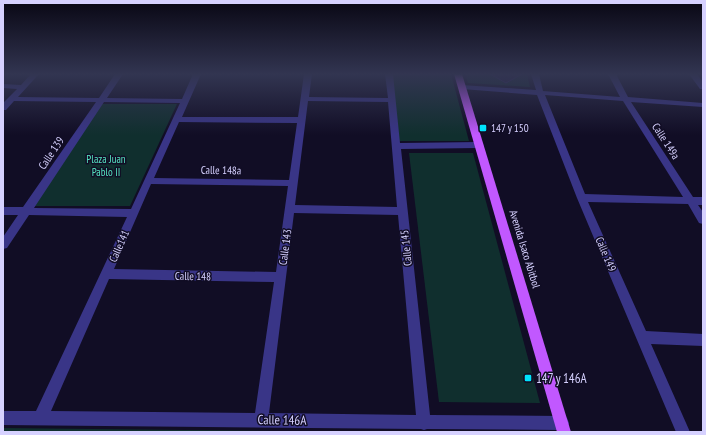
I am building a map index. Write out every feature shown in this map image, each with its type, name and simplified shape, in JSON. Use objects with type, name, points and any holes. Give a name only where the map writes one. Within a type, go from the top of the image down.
[{"type":"main road","name":"Avenida Isaco Abitbol","points":[[464,94],[563,428]]},
{"type":"street","points":[[3,108],[16,94]]},
{"type":"street","name":"Calle 139","points":[[3,245],[105,94]]},
{"type":"street","name":"Calle141","points":[[40,419],[188,94]]},
{"type":"street","name":"Calle 143","points":[[261,420],[305,94]]},
{"type":"street","name":"Calle 145","points":[[391,94],[424,422]]},
{"type":"street","name":"Calle 149","points":[[541,94],[582,198],[683,432]]},
{"type":"street","points":[[556,94],[703,105]]},
{"type":"street","name":"Calle 149a","points":[[623,94],[703,220]]},
{"type":"street","points":[[11,99],[185,101]]},
{"type":"street","points":[[304,99],[391,100]]},
{"type":"street","points":[[177,119],[302,120]]},
{"type":"street","points":[[396,146],[479,145]]},
{"type":"street","name":"Calle 148a","points":[[149,181],[293,183]]},
{"type":"street","points":[[582,198],[703,200]]},
{"type":"street","points":[[290,209],[403,211]]},
{"type":"street","points":[[3,211],[134,213]]},
{"type":"street","name":"Calle 148","points":[[106,274],[280,277]]},
{"type":"street","points":[[642,337],[703,340]]},
{"type":"street","name":"Calle 146A","points":[[3,418],[424,422],[563,428]]},
{"type":"green space","points":[[394,94],[456,94],[469,141],[399,141]]},
{"type":"green space","name":"Plaza Juan Pablo II","points":[[100,104],[177,104],[130,206],[32,206]]},
{"type":"green space","points":[[409,153],[473,153],[540,403],[439,402]]},
{"type":"green space","points":[[3,428],[369,432],[3,432]]},
{"type":"place","name":"147 y 150","points":[[483,128]]},
{"type":"place","name":"147 y 146A","points":[[528,378]]}]
